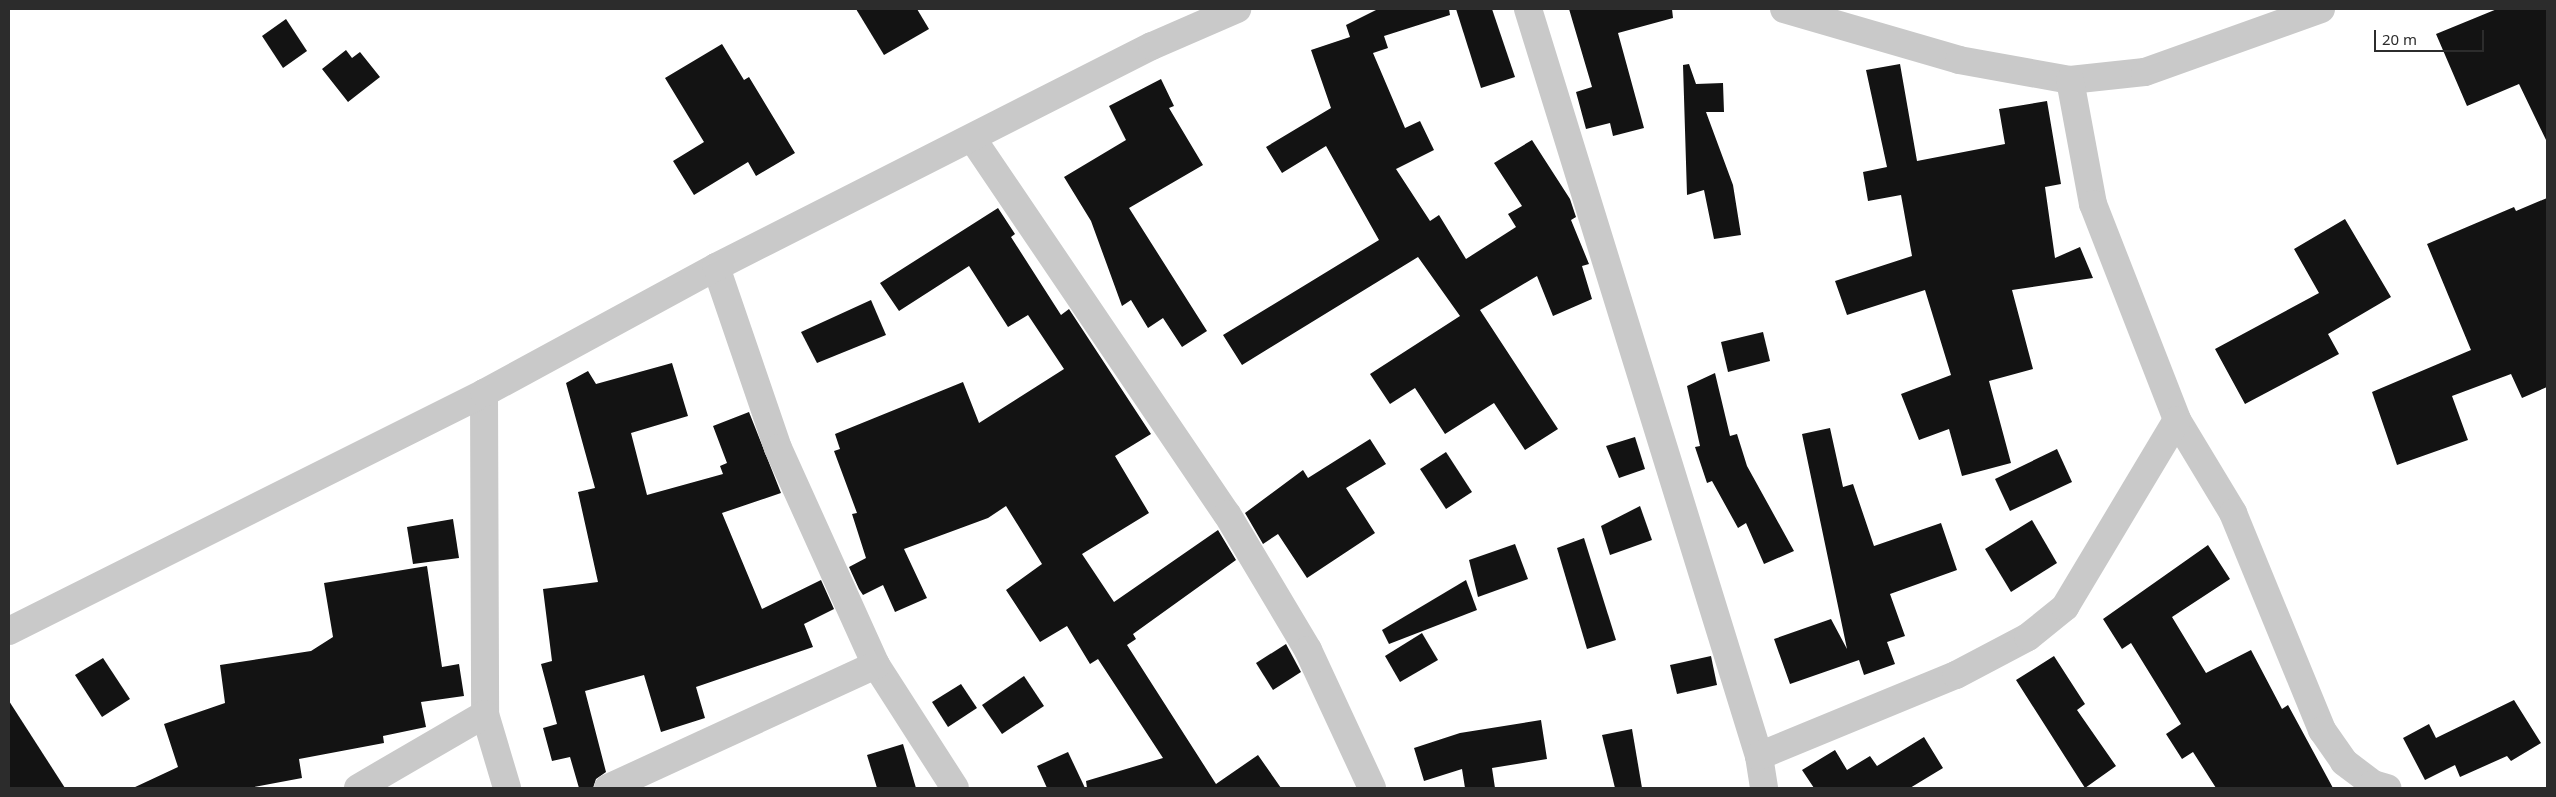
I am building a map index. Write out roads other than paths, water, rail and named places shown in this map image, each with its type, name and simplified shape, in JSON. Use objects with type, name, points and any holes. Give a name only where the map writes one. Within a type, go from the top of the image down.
[{"type":"street","points":[[9,631],[484,393],[716,267],[972,138],[1237,9]]},
{"type":"street","points":[[1528,9],[1759,756],[1764,788]]},
{"type":"street","points":[[1784,9],[1959,60],[2070,80],[2145,72],[2321,9]]},
{"type":"street","points":[[2070,80],[2093,204],[2178,420],[2233,513],[2322,730],[2344,762],[2373,784],[2387,788]]},
{"type":"street","points":[[972,138],[1252,553],[1308,650],[1372,788]]},
{"type":"street","points":[[716,267],[778,448],[876,665],[955,788]]},
{"type":"street","points":[[484,393],[485,714],[507,788]]},
{"type":"street","points":[[1759,756],[1956,675],[2028,637],[2064,607],[2178,420]]},
{"type":"street","points":[[608,788],[876,665]]},
{"type":"street","points":[[358,788],[485,714]]}]
